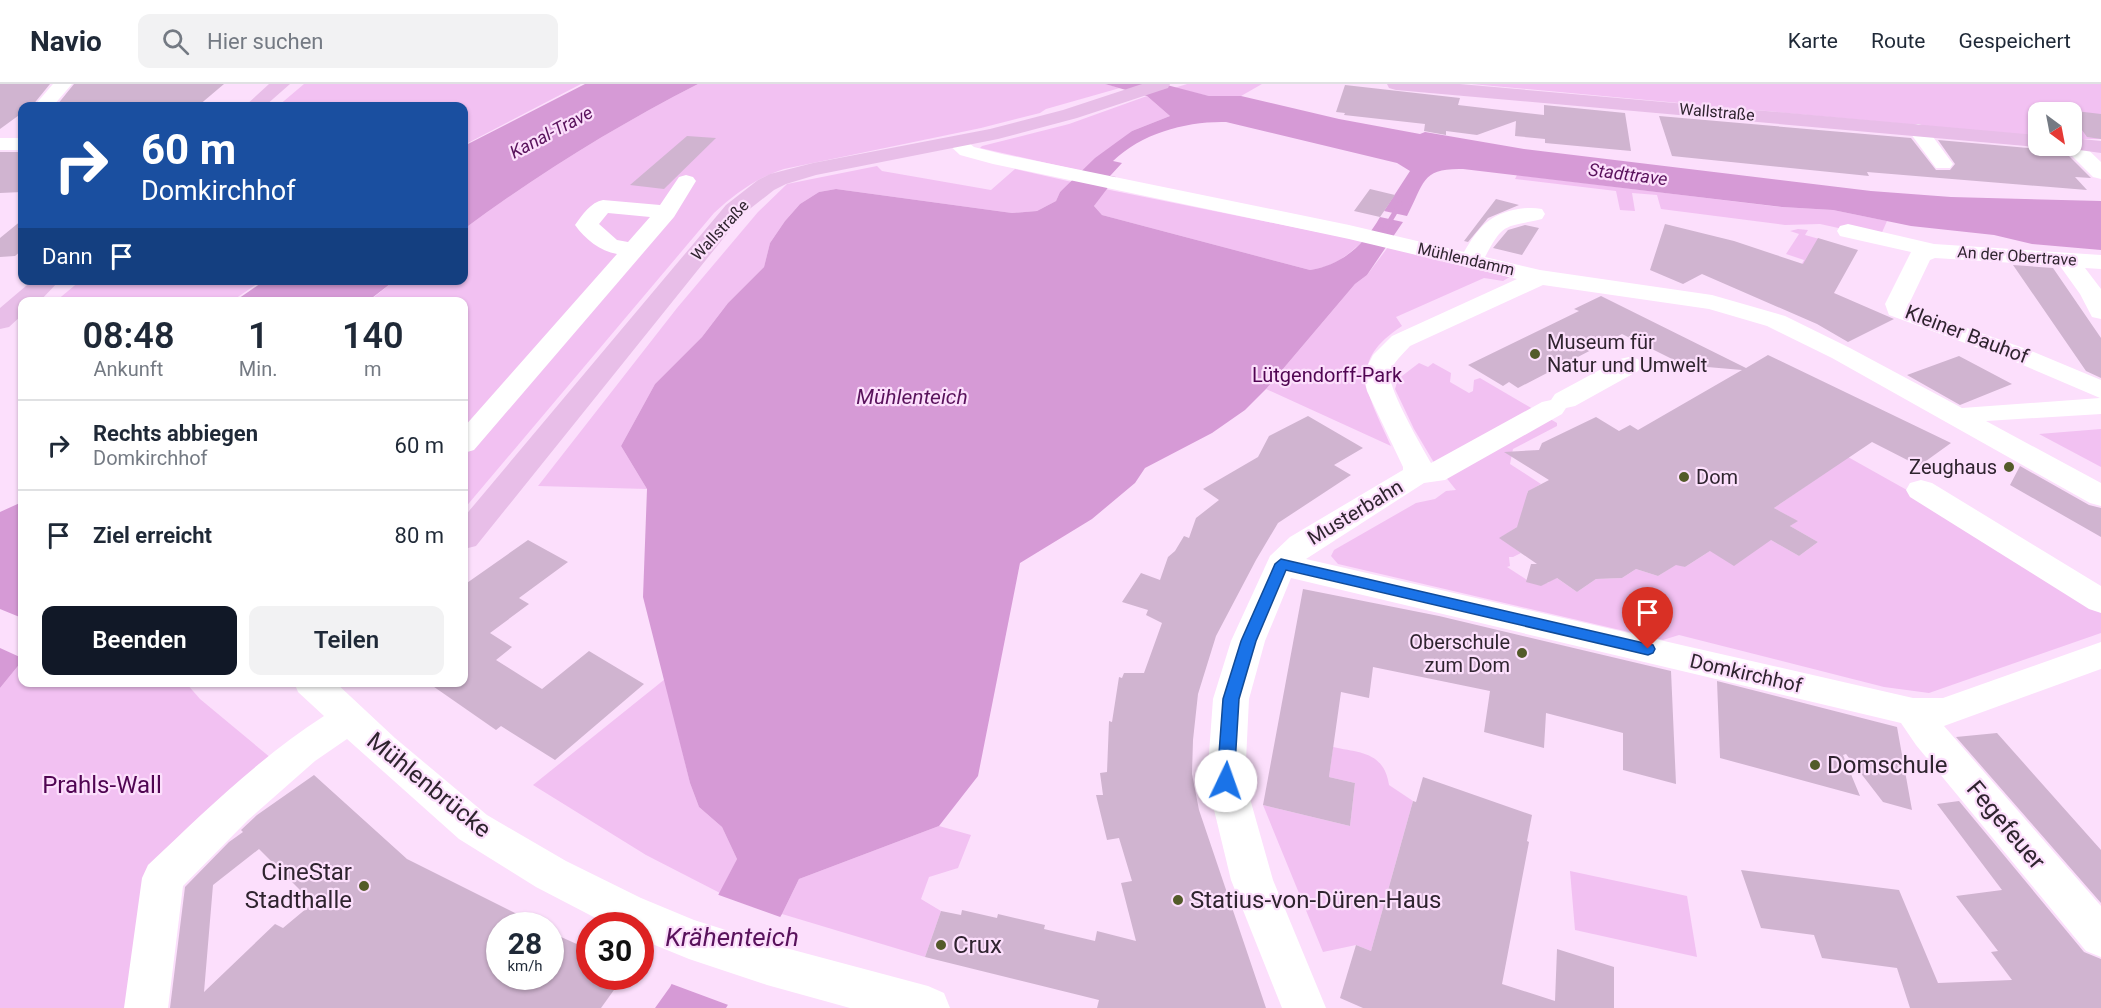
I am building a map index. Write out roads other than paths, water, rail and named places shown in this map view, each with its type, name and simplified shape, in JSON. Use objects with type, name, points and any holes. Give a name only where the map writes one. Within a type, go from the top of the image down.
[{"type":"main road","points":[[259,102],[281,84]]},
{"type":"main road","name":"Wallstraße","points":[[468,533],[652,306],[734,210],[766,185],[789,175],[956,142],[1070,114],[1161,84]]},
{"type":"main road","name":"Wallstraße","points":[[1396,84],[2028,140]]},
{"type":"main road","points":[[2082,146],[2101,147]]},
{"type":"main road","points":[[29,297],[42,285]]},
{"type":"main road","points":[[0,321],[18,306]]},
{"type":"street","points":[[47,102],[63,84]]},
{"type":"street","points":[[1918,130],[1943,164]]},
{"type":"street","name":"Mühlendamm","points":[[956,142],[974,154],[1364,235],[1540,277],[1696,299],[1746,311],[1810,337],[2101,496]]},
{"type":"street","points":[[2082,155],[2100,173]]},
{"type":"street","points":[[468,439],[666,212],[686,181]]},
{"type":"street","points":[[632,249],[610,246],[586,225],[603,206],[666,212]]},
{"type":"street","points":[[1472,259],[1495,222],[1514,216],[1534,214]]},
{"type":"street","name":"An der Obertrave","points":[[1848,231],[1914,244],[1932,251],[2101,262]]},
{"type":"street","name":"Kleiner Bauhof","points":[[1932,251],[1920,256],[1897,304],[1898,310],[2028,358],[2101,390]]},
{"type":"street","points":[[2068,261],[2092,293],[2101,312]]},
{"type":"street","name":"Musterbahn","points":[[1304,1008],[1252,880],[1226,781],[1231,699],[1248,641],[1281,564],[1300,544],[1404,484],[1416,474],[1418,467],[1380,391],[1376,375],[1382,361],[1401,341],[1540,277]]},
{"type":"street","points":[[1416,474],[1436,473],[1629,365]]},
{"type":"street","points":[[1960,418],[1971,414],[2101,406]]},
{"type":"street","points":[[1921,490],[2101,601]]},
{"type":"street","name":"Domkirchhof","points":[[1281,564],[1913,712],[1944,712],[2101,655]]},
{"type":"street","name":"Mühlenbrücke","points":[[316,687],[473,827],[562,879],[626,912],[689,939],[767,964],[928,1008]]},
{"type":"street","name":"Fegefeuer","points":[[1913,712],[1929,735],[2101,937]]},
{"type":"street","points":[[146,1008],[163,878],[251,793],[303,750],[349,718]]},
{"type":"water","name":"Kanal-Trave","points":[[585,84],[698,84],[578,152],[468,226],[468,144]]},
{"type":"water","name":"Mühlenteich","points":[[1105,84],[1163,84],[1209,96],[1241,96],[1339,119],[1420,134],[1425,132],[1524,149],[1871,191],[1951,197],[2101,201],[2101,250],[2032,244],[1994,235],[1911,226],[1833,210],[1782,207],[1463,169],[1439,171],[1426,179],[1407,216],[1384,211],[1410,171],[1397,163],[1226,122],[1181,127],[1137,143],[1113,161],[1122,163],[1110,176],[1116,177],[1094,206],[1102,215],[1310,270],[1332,264],[1351,252],[1367,236],[1380,217],[1403,222],[1367,275],[1355,284],[1266,389],[1245,410],[1212,433],[1145,468],[1135,483],[1092,519],[1020,563],[978,776],[939,826],[799,879],[782,914],[726,1008],[655,1008],[670,987],[737,859],[722,827],[699,807],[690,783],[643,597],[647,489],[621,446],[655,384],[702,337],[728,303],[764,267],[770,243],[800,204],[819,192],[836,189],[1012,213],[1037,211],[1056,201],[1060,192],[1095,158],[1132,131],[1170,116],[1147,96]]},
{"type":"water","points":[[258,285],[389,285],[373,297],[241,297]]},
{"type":"water","points":[[18,504],[18,666],[0,688],[0,512]]},
{"type":"waterway","points":[[1385,229],[1400,204]]},
{"type":"place","name":"Museum für Natur und Umwelt","points":[[1535,354]]},
{"type":"place","name":"Zeughaus","points":[[2009,467]]},
{"type":"place","name":"Dom","points":[[1684,477]]},
{"type":"place","name":"Oberschule zum Dom","points":[[1522,653]]},
{"type":"place","name":"Domschule","points":[[1815,765]]},
{"type":"place","name":"CineStar Stadthalle","points":[[364,886]]},
{"type":"place","name":"Statius-von-Düren-Haus","points":[[1178,900]]},
{"type":"place","name":"Crux","points":[[941,945]]},
{"type":"water label","name":"Stadttrave","points":[[1628,174]]},
{"type":"water label","name":"Krähenteich","points":[[732,937]]},
{"type":"park label","name":"Lütgendorff-Park","points":[[1327,375]]},
{"type":"park label","name":"Prahls-Wall","points":[[102,785]]}]
